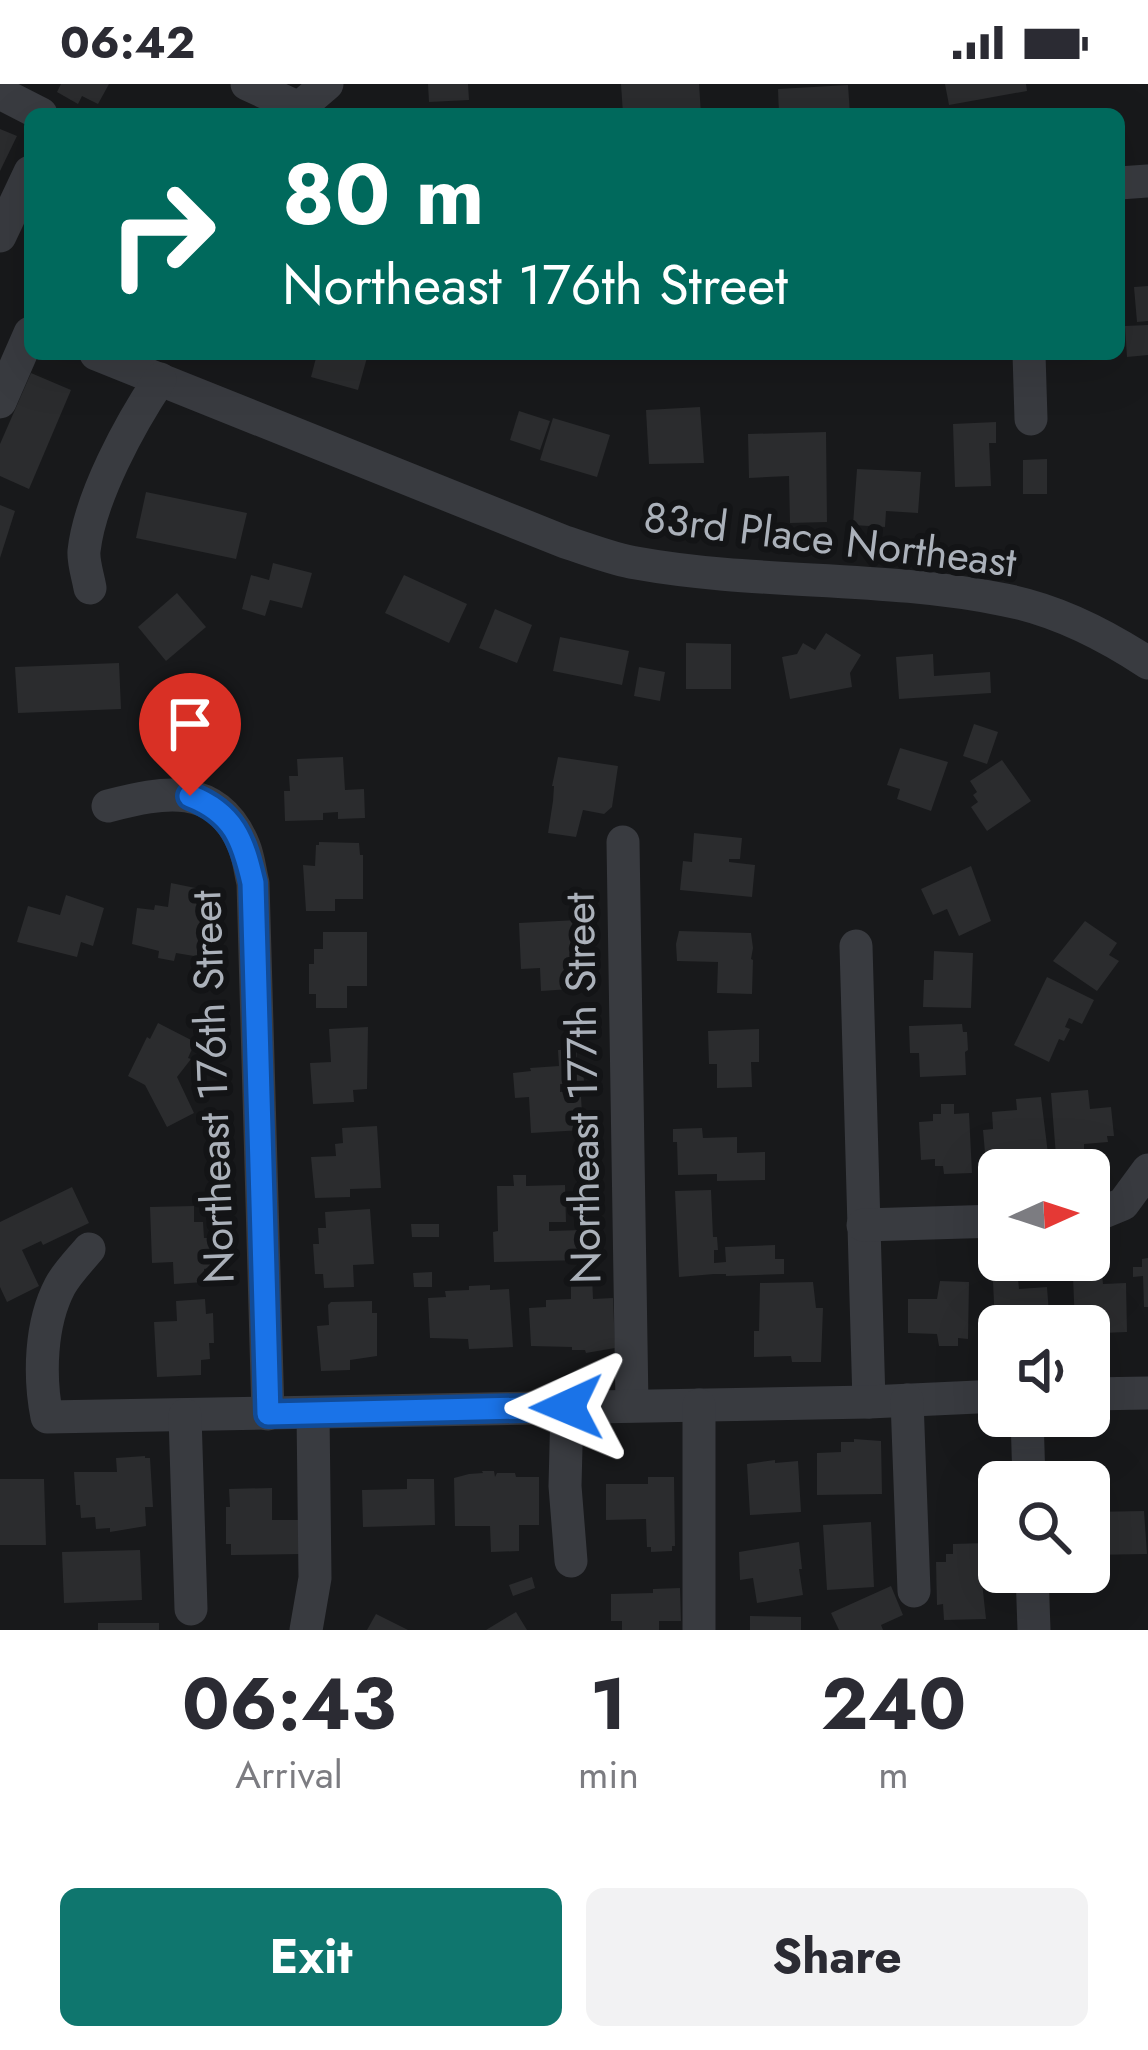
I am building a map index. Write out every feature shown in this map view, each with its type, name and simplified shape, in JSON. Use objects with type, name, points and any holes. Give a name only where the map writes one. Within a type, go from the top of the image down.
[{"type":"street","points":[[247,84],[299,108],[327,84]]},
{"type":"street","points":[[0,93],[29,108]]},
{"type":"street","points":[[0,236],[24,185]]},
{"type":"street","points":[[0,402],[24,345]]},
{"type":"street","name":"83rd Place Northeast","points":[[121,360],[154,368],[565,542],[632,563],[1007,600],[1068,619],[1114,640],[1148,663]]},
{"type":"street","points":[[1029,360],[1031,419]]},
{"type":"street","points":[[91,588],[83,555],[92,518],[154,368]]},
{"type":"street","name":"Northeast 176th Street","points":[[108,806],[156,794],[190,796],[210,804],[229,820],[244,847],[253,883],[268,1414]]},
{"type":"street","name":"Northeast 177th Street","points":[[623,842],[632,1406]]},
{"type":"street","points":[[856,946],[868,1402]]},
{"type":"street","points":[[1110,1210],[1124,1204],[1148,1170]]},
{"type":"street","points":[[863,1225],[978,1222]]},
{"type":"street","points":[[89,1249],[62,1282],[52,1305],[40,1374],[47,1417],[978,1397]]},
{"type":"street","points":[[1110,1394],[1148,1393]]},
{"type":"street","points":[[907,1400],[914,1591]]},
{"type":"street","points":[[699,1630],[700,1405]]},
{"type":"street","points":[[567,1407],[571,1561]]},
{"type":"street","points":[[306,1630],[315,1578],[313,1413]]},
{"type":"street","points":[[184,1415],[191,1609]]},
{"type":"street","points":[[1033,1593],[1034,1630]]},
{"type":"building","points":[[61,84],[109,84],[98,104],[82,96],[78,104],[57,92]]},
{"type":"building","points":[[428,84],[468,84],[469,100],[429,102]]},
{"type":"building","points":[[621,84],[699,84],[701,108],[623,108]]},
{"type":"building","points":[[945,84],[1026,84],[1027,91],[949,105]]},
{"type":"building","points":[[848,85],[850,108],[779,108],[778,89]]},
{"type":"building","points":[[0,129],[17,136],[0,171]]},
{"type":"building","points":[[1148,286],[1148,321],[1137,322],[1134,287]]},
{"type":"building","points":[[1148,325],[1148,355],[1127,357],[1125,326]]},
{"type":"building","points":[[315,360],[366,360],[358,390],[311,377]]},
{"type":"building","points":[[31,373],[71,390],[29,489],[0,476],[0,444]]},
{"type":"building","points":[[700,407],[704,463],[649,464],[646,410]]},
{"type":"building","points":[[519,411],[550,421],[540,450],[510,440]]},
{"type":"building","points":[[553,418],[610,435],[597,477],[540,460]]},
{"type":"building","points":[[996,422],[996,443],[989,443],[991,486],[955,487],[953,424]]},
{"type":"building","points":[[826,432],[827,522],[790,523],[789,476],[749,478],[748,434]]},
{"type":"building","points":[[1047,459],[1047,494],[1023,494],[1023,460]]},
{"type":"building","points":[[857,469],[921,472],[918,513],[886,511],[885,527],[853,525]]},
{"type":"building","points":[[146,492],[247,513],[236,559],[136,538]]},
{"type":"building","points":[[0,505],[15,511],[0,558]]},
{"type":"building","points":[[273,563],[312,573],[302,608],[270,600],[265,616],[242,609],[251,575],[269,580]]},
{"type":"building","points":[[404,575],[467,604],[449,643],[385,613]]},
{"type":"building","points":[[177,593],[206,627],[166,661],[138,627]]},
{"type":"building","points":[[495,609],[532,625],[517,663],[479,648]]},
{"type":"building","points":[[826,633],[861,655],[850,673],[852,687],[790,699],[782,657],[797,654],[803,643],[815,650]]},
{"type":"building","points":[[560,637],[629,651],[622,685],[553,671]]},
{"type":"building","points":[[686,643],[731,644],[731,689],[686,689]]},
{"type":"building","points":[[933,654],[934,676],[990,672],[991,693],[899,699],[896,657]]},
{"type":"building","points":[[119,663],[121,709],[18,713],[15,667]]},
{"type":"building","points":[[639,667],[665,672],[660,701],[634,696]]},
{"type":"building","points":[[974,724],[998,732],[987,764],[963,756]]},
{"type":"building","points":[[900,748],[948,762],[931,811],[897,799],[900,789],[887,785]]},
{"type":"building","points":[[343,757],[345,790],[364,789],[365,818],[338,819],[338,812],[323,813],[323,820],[285,821],[284,791],[290,791],[289,776],[298,776],[297,759]]},
{"type":"building","points":[[558,757],[618,766],[612,807],[604,814],[583,810],[576,837],[548,833]]},
{"type":"building","points":[[1002,760],[1031,801],[987,831],[971,807],[978,802],[970,781]]},
{"type":"building","points":[[694,833],[742,838],[740,859],[729,862],[755,865],[752,897],[680,890],[683,861],[692,862]]},
{"type":"building","points":[[319,842],[359,843],[363,899],[335,899],[335,911],[306,911],[303,865],[315,866]]},
{"type":"building","points":[[971,866],[991,921],[959,936],[947,909],[933,915],[921,889]]},
{"type":"building","points":[[171,883],[210,891],[200,957],[176,953],[174,961],[158,958],[159,951],[132,944],[137,908],[168,907]]},
{"type":"building","points":[[66,895],[104,908],[93,946],[81,942],[77,957],[17,942],[28,906],[60,915]]},
{"type":"building","points":[[578,920],[579,946],[570,947],[571,989],[541,991],[540,968],[521,969],[519,923]]},
{"type":"building","points":[[1085,921],[1117,943],[1109,955],[1119,961],[1097,991],[1053,961]]},
{"type":"building","points":[[679,931],[751,933],[752,994],[717,993],[718,962],[677,961]]},
{"type":"building","points":[[323,932],[367,932],[367,986],[347,986],[347,1008],[316,1008],[316,994],[309,994],[309,964],[314,964],[314,949],[323,949]]},
{"type":"building","points":[[934,951],[973,953],[971,1008],[923,1007],[924,980],[933,980]]},
{"type":"building","points":[[1047,977],[1094,1000],[1082,1024],[1069,1018],[1065,1027],[1070,1029],[1064,1041],[1059,1039],[1049,1062],[1014,1045]]},
{"type":"building","points":[[158,1023],[195,1042],[191,1059],[177,1077],[194,1113],[167,1127],[145,1085],[128,1076]]},
{"type":"building","points":[[962,1024],[967,1032],[966,1075],[920,1077],[919,1053],[910,1053],[909,1026]]},
{"type":"building","points":[[368,1027],[367,1089],[353,1090],[354,1102],[313,1104],[310,1063],[331,1062],[329,1029]]},
{"type":"building","points":[[759,1029],[759,1062],[751,1062],[752,1087],[717,1088],[717,1064],[709,1064],[708,1031]]},
{"type":"building","points":[[577,1049],[584,1083],[560,1084],[560,1092],[581,1097],[583,1130],[531,1133],[529,1097],[515,1098],[513,1073],[559,1066],[558,1050]]},
{"type":"building","points":[[1088,1090],[1090,1109],[1111,1107],[1114,1136],[1107,1136],[1108,1142],[1084,1144],[1084,1149],[1055,1149],[1051,1093]]},
{"type":"building","points":[[1041,1097],[1047,1149],[985,1149],[983,1130],[993,1129],[992,1112],[1017,1110],[1016,1099]]},
{"type":"building","points":[[941,1104],[954,1104],[954,1114],[969,1113],[972,1173],[944,1174],[943,1166],[935,1166],[935,1159],[921,1160],[919,1122],[933,1121],[933,1114],[941,1114]]},
{"type":"building","points":[[377,1126],[381,1188],[350,1189],[350,1197],[315,1198],[311,1157],[336,1156],[335,1144],[343,1143],[342,1128]]},
{"type":"building","points":[[702,1128],[703,1138],[737,1137],[737,1153],[765,1152],[765,1180],[717,1181],[717,1174],[678,1175],[673,1129]]},
{"type":"building","points":[[513,1175],[526,1175],[526,1186],[565,1185],[566,1222],[549,1222],[549,1231],[583,1230],[583,1260],[494,1262],[497,1186],[514,1186]]},
{"type":"building","points":[[72,1187],[89,1223],[22,1250],[39,1286],[7,1302],[0,1287],[0,1222]]},
{"type":"building","points":[[711,1190],[718,1250],[714,1250],[714,1263],[726,1262],[725,1247],[775,1245],[775,1259],[784,1259],[784,1274],[679,1277],[675,1191]]},
{"type":"building","points":[[194,1206],[194,1222],[203,1222],[204,1238],[209,1238],[211,1268],[204,1269],[204,1282],[174,1284],[173,1262],[152,1263],[150,1207]]},
{"type":"building","points":[[370,1209],[374,1264],[353,1265],[354,1287],[324,1288],[323,1274],[315,1274],[313,1244],[319,1244],[318,1228],[326,1228],[325,1212]]},
{"type":"building","points":[[411,1224],[439,1224],[439,1237],[412,1237]]},
{"type":"building","points":[[1148,1258],[1148,1307],[1144,1307],[1143,1276],[1133,1277],[1133,1267],[1142,1267],[1142,1259]]},
{"type":"building","points":[[432,1272],[432,1287],[414,1287],[413,1273]]},
{"type":"building","points":[[592,1275],[593,1299],[613,1298],[615,1348],[586,1353],[572,1347],[531,1346],[529,1308],[546,1307],[546,1300],[571,1299],[571,1276]]},
{"type":"building","points":[[940,1281],[969,1282],[968,1339],[958,1338],[958,1346],[939,1346],[937,1334],[908,1333],[908,1299],[937,1299]]},
{"type":"building","points":[[993,1281],[1018,1281],[1019,1289],[1047,1287],[1048,1305],[994,1305]]},
{"type":"building","points":[[1073,1281],[1126,1283],[1127,1332],[1110,1333],[1110,1305],[1074,1305]]},
{"type":"building","points":[[813,1282],[816,1308],[823,1308],[821,1362],[792,1362],[791,1356],[754,1357],[760,1283]]},
{"type":"building","points":[[490,1285],[490,1290],[509,1289],[513,1347],[469,1349],[468,1339],[430,1338],[428,1298]]},
{"type":"building","points":[[205,1299],[206,1314],[213,1313],[214,1343],[209,1343],[210,1359],[201,1360],[201,1375],[157,1377],[154,1322],[177,1321],[176,1301]]},
{"type":"building","points":[[372,1301],[372,1313],[377,1313],[377,1356],[350,1360],[350,1370],[321,1371],[317,1326],[329,1325],[328,1305]]},
{"type":"building","points":[[881,1441],[882,1494],[817,1495],[817,1453],[841,1452],[841,1442]]},
{"type":"building","points":[[116,1458],[150,1458],[153,1507],[145,1507],[146,1526],[110,1532],[110,1528],[96,1529],[95,1517],[81,1518],[74,1472],[117,1472]]},
{"type":"building","points":[[798,1461],[801,1512],[750,1515],[747,1464]]},
{"type":"building","points":[[494,1471],[495,1477],[515,1473],[516,1477],[539,1477],[539,1525],[519,1525],[519,1551],[491,1552],[490,1526],[455,1526],[454,1478]]},
{"type":"building","points":[[648,1477],[674,1477],[672,1551],[651,1552],[646,1519],[606,1520],[606,1484],[648,1484]]},
{"type":"building","points":[[0,1479],[44,1479],[46,1545],[0,1545]]},
{"type":"building","points":[[407,1479],[434,1479],[435,1525],[363,1527],[362,1490],[407,1489]]},
{"type":"building","points":[[272,1488],[272,1520],[300,1520],[301,1554],[231,1555],[231,1544],[226,1544],[229,1489]]},
{"type":"building","points":[[1144,1511],[1147,1554],[1110,1555],[1110,1512]]},
{"type":"building","points":[[871,1522],[874,1587],[827,1590],[823,1525]]},
{"type":"building","points":[[799,1542],[803,1595],[757,1603],[753,1578],[740,1580],[739,1552]]},
{"type":"building","points":[[978,1543],[978,1593],[983,1593],[986,1619],[944,1620],[943,1604],[937,1605],[936,1562],[946,1562],[946,1554],[953,1554],[953,1544]]},
{"type":"building","points":[[140,1550],[142,1600],[64,1603],[62,1552]]},
{"type":"building","points":[[532,1577],[535,1588],[513,1596],[509,1585]]},
{"type":"building","points":[[891,1586],[903,1615],[881,1625],[883,1630],[839,1630],[831,1613]]},
{"type":"building","points":[[680,1588],[681,1621],[659,1621],[659,1630],[622,1630],[622,1621],[611,1621],[611,1594]]},
{"type":"building","points":[[516,1612],[527,1630],[486,1630]]},
{"type":"building","points":[[376,1614],[408,1630],[367,1630]]},
{"type":"building","points":[[750,1616],[801,1617],[801,1630],[750,1630]]},
{"type":"building","points":[[98,1623],[159,1623],[159,1630],[98,1630]]},
{"type":"route","points":[[190,796],[210,804],[229,820],[244,847],[253,883],[268,1414],[567,1407]]}]
